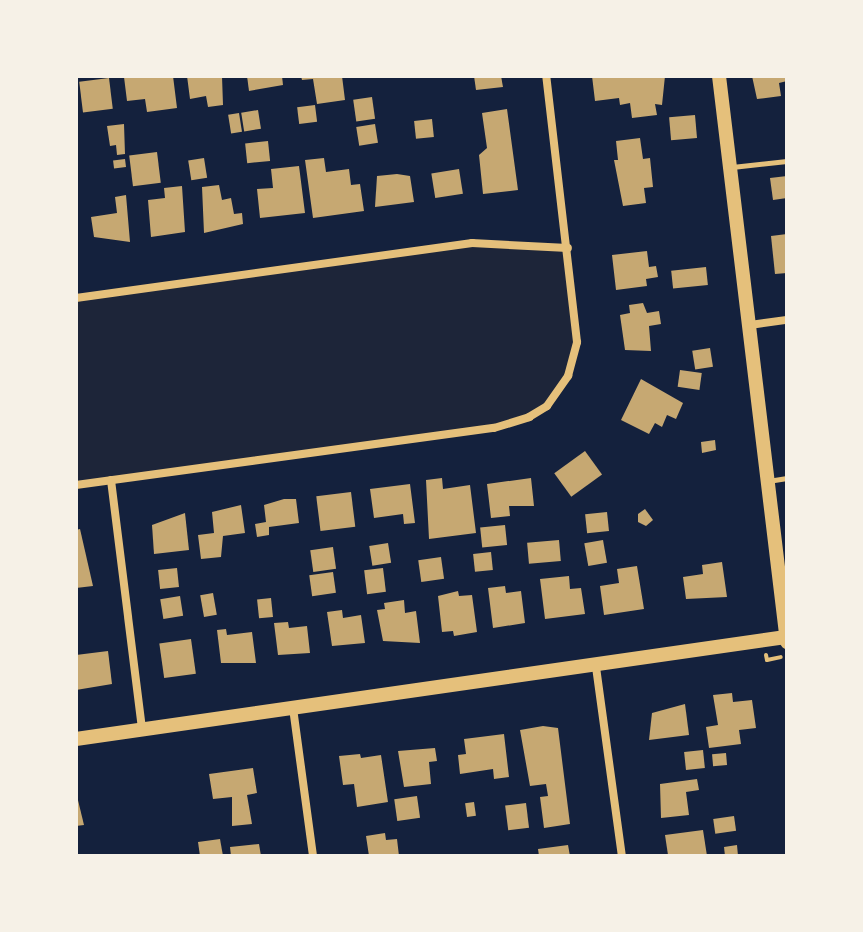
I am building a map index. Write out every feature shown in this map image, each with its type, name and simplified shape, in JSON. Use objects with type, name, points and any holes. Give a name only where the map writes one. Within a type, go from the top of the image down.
[{"type":"street","points":[[76,485],[494,428],[529,417],[559,393],[577,342],[546,76]]},
{"type":"street","points":[[76,739],[787,639],[719,76]]},
{"type":"street","points":[[76,298],[472,243],[568,248]]},
{"type":"street","points":[[750,325],[787,320]]},
{"type":"street","points":[[111,480],[142,730]]},
{"type":"street","points":[[596,667],[622,856]]},
{"type":"street","points":[[293,708],[313,856]]},
{"type":"lane","points":[[730,167],[787,161]]},
{"type":"lane","points":[[768,481],[787,478]]},
{"type":"shaded area","points":[[472,243],[568,248],[577,322],[574,360],[547,406],[513,424],[76,485],[76,298]]},
{"type":"building","points":[[173,76],[177,108],[147,112],[145,99],[127,101],[124,77]]},
{"type":"building","points":[[187,76],[222,76],[223,105],[208,107],[206,96],[190,99]]},
{"type":"building","points":[[247,76],[282,76],[283,85],[249,91]]},
{"type":"building","points":[[301,76],[342,76],[345,100],[317,104],[313,79],[302,80]]},
{"type":"building","points":[[474,76],[501,76],[503,87],[476,90]]},
{"type":"building","points":[[592,76],[665,76],[662,105],[655,104],[657,115],[632,118],[630,103],[620,105],[619,98],[595,101]]},
{"type":"building","points":[[752,76],[787,76],[787,81],[779,83],[781,96],[757,99]]},
{"type":"building","points":[[109,78],[113,109],[83,112],[79,82]]},
{"type":"building","points":[[372,97],[375,119],[356,121],[353,100]]},
{"type":"building","points":[[315,105],[317,122],[299,124],[297,107]]},
{"type":"building","points":[[507,109],[518,190],[483,194],[479,155],[487,148],[482,113]]},
{"type":"building","points":[[258,110],[261,129],[244,131],[241,113]]},
{"type":"building","points":[[239,113],[242,132],[231,133],[228,115]]},
{"type":"building","points":[[695,115],[697,138],[671,140],[669,117]]},
{"type":"building","points":[[432,119],[434,137],[416,139],[414,121]]},
{"type":"building","points":[[124,124],[125,154],[117,155],[116,145],[110,146],[107,126]]},
{"type":"building","points":[[375,124],[378,143],[359,146],[356,127]]},
{"type":"building","points":[[640,138],[643,159],[650,158],[653,187],[644,188],[646,203],[623,206],[614,160],[618,160],[616,141]]},
{"type":"building","points":[[268,141],[270,161],[247,163],[245,143]]},
{"type":"building","points":[[157,152],[161,183],[133,186],[129,155]]},
{"type":"building","points":[[204,158],[207,178],[191,180],[188,161]]},
{"type":"building","points":[[324,158],[326,172],[349,169],[351,185],[360,184],[364,211],[313,218],[305,160]]},
{"type":"building","points":[[125,159],[126,167],[114,168],[113,160]]},
{"type":"building","points":[[299,166],[305,213],[260,218],[257,189],[273,188],[271,169]]},
{"type":"building","points":[[459,169],[463,194],[435,198],[431,173]]},
{"type":"building","points":[[377,176],[410,176],[414,202],[375,207]]},
{"type":"building","points":[[787,176],[787,198],[773,200],[770,178]]},
{"type":"building","points":[[219,185],[222,200],[231,198],[234,214],[242,213],[243,224],[204,233],[202,187]]},
{"type":"building","points":[[182,186],[185,232],[151,237],[148,200],[165,198],[164,188]]},
{"type":"building","points":[[126,195],[130,242],[94,237],[91,217],[117,213],[115,197]]},
{"type":"building","points":[[787,234],[787,273],[775,274],[771,236]]},
{"type":"building","points":[[647,251],[649,267],[656,266],[658,277],[646,279],[647,286],[616,290],[612,255]]},
{"type":"building","points":[[706,267],[708,285],[673,289],[671,271]]},
{"type":"building","points":[[643,303],[647,313],[659,311],[661,324],[649,326],[651,351],[625,350],[620,315],[630,313],[629,305]]},
{"type":"building","points":[[710,348],[713,367],[695,370],[692,351]]},
{"type":"building","points":[[680,370],[702,373],[699,390],[678,387]]},
{"type":"building","points":[[641,379],[683,403],[676,419],[667,415],[662,427],[655,423],[649,434],[621,420]]},
{"type":"building","points":[[715,440],[716,450],[702,453],[701,442]]},
{"type":"building","points":[[585,451],[602,474],[571,497],[554,473]]},
{"type":"building","points":[[442,478],[443,489],[470,485],[476,533],[429,539],[426,480]]},
{"type":"building","points":[[531,478],[534,506],[509,506],[510,516],[491,518],[487,484]]},
{"type":"building","points":[[410,484],[415,523],[404,524],[403,514],[374,518],[370,489]]},
{"type":"building","points":[[351,492],[355,527],[321,531],[316,496]]},
{"type":"building","points":[[296,499],[299,523],[269,527],[269,535],[257,537],[255,524],[266,522],[264,505]]},
{"type":"building","points":[[241,505],[245,533],[223,536],[221,557],[201,559],[198,535],[214,533],[212,512]]},
{"type":"building","points":[[645,509],[653,520],[646,526],[638,522],[638,514]]},
{"type":"building","points":[[607,512],[609,531],[587,533],[585,514]]},
{"type":"building","points":[[185,513],[189,550],[154,554],[152,525]]},
{"type":"building","points":[[505,525],[507,545],[482,548],[480,528]]},
{"type":"building","points":[[80,529],[93,586],[76,588],[76,530]]},
{"type":"building","points":[[559,540],[561,561],[529,564],[527,543]]},
{"type":"building","points":[[603,540],[607,563],[588,566],[584,543]]},
{"type":"building","points":[[388,543],[391,563],[372,566],[369,546]]},
{"type":"building","points":[[333,547],[336,569],[313,572],[310,550]]},
{"type":"building","points":[[491,552],[493,570],[475,572],[473,554]]},
{"type":"building","points":[[441,557],[444,579],[421,582],[418,560]]},
{"type":"building","points":[[722,562],[727,597],[686,599],[683,577],[703,574],[702,565]]},
{"type":"building","points":[[637,566],[644,609],[604,615],[600,586],[619,583],[617,569]]},
{"type":"building","points":[[177,568],[179,587],[160,589],[158,570]]},
{"type":"building","points":[[383,568],[386,592],[367,594],[364,570]]},
{"type":"building","points":[[333,572],[336,593],[312,596],[309,575]]},
{"type":"building","points":[[569,576],[570,589],[581,588],[585,614],[545,619],[540,579]]},
{"type":"building","points":[[505,586],[506,593],[521,591],[525,623],[493,628],[488,588]]},
{"type":"building","points":[[458,591],[459,596],[472,595],[477,632],[454,636],[453,631],[442,632],[438,596]]},
{"type":"building","points":[[213,593],[217,615],[204,617],[200,595]]},
{"type":"building","points":[[180,596],[183,616],[163,619],[160,599]]},
{"type":"building","points":[[271,598],[273,617],[259,618],[257,599]]},
{"type":"building","points":[[404,600],[405,613],[416,611],[420,643],[383,641],[377,610],[385,609],[384,603]]},
{"type":"building","points":[[342,610],[343,618],[361,615],[365,643],[332,646],[327,612]]},
{"type":"building","points":[[288,622],[289,628],[307,626],[310,653],[278,655],[274,623]]},
{"type":"building","points":[[226,629],[227,635],[252,632],[256,663],[221,663],[217,630]]},
{"type":"building","points":[[191,639],[196,674],[164,678],[159,643]]},
{"type":"building","points":[[108,651],[112,684],[76,690],[76,655]]},
{"type":"building","points":[[732,693],[733,702],[752,700],[756,728],[739,730],[741,744],[709,748],[706,727],[718,725],[713,695]]},
{"type":"building","points":[[685,704],[689,735],[649,740],[652,713]]},
{"type":"building","points":[[543,726],[558,728],[570,824],[544,828],[540,797],[548,796],[546,784],[530,786],[520,730]]},
{"type":"building","points":[[504,734],[509,777],[494,779],[493,769],[460,774],[458,755],[466,754],[464,739]]},
{"type":"building","points":[[435,748],[437,761],[429,762],[431,784],[404,787],[398,751]]},
{"type":"building","points":[[703,750],[705,768],[686,770],[684,752]]},
{"type":"building","points":[[726,753],[727,765],[713,766],[712,754]]},
{"type":"building","points":[[360,754],[361,758],[381,755],[388,802],[357,807],[354,784],[343,785],[339,756]]},
{"type":"building","points":[[253,768],[257,793],[247,795],[252,824],[232,826],[232,797],[213,799],[209,774]]},
{"type":"building","points":[[697,779],[699,790],[686,792],[689,815],[661,818],[660,784]]},
{"type":"building","points":[[76,792],[84,825],[76,826]]},
{"type":"building","points":[[417,796],[420,818],[397,821],[394,799]]},
{"type":"building","points":[[474,802],[476,816],[467,817],[465,803]]},
{"type":"building","points":[[526,803],[529,828],[508,830],[505,806]]},
{"type":"building","points":[[734,816],[736,831],[715,834],[713,819]]},
{"type":"building","points":[[703,830],[707,856],[668,855],[665,835]]},
{"type":"building","points":[[385,833],[386,840],[397,839],[399,856],[369,856],[366,836]]},
{"type":"building","points":[[220,839],[223,856],[200,856],[198,842]]},
{"type":"building","points":[[259,844],[261,856],[231,856],[230,847]]},
{"type":"building","points":[[568,845],[570,856],[539,856],[538,849]]},
{"type":"building","points":[[737,845],[738,856],[725,856],[724,847]]}]
